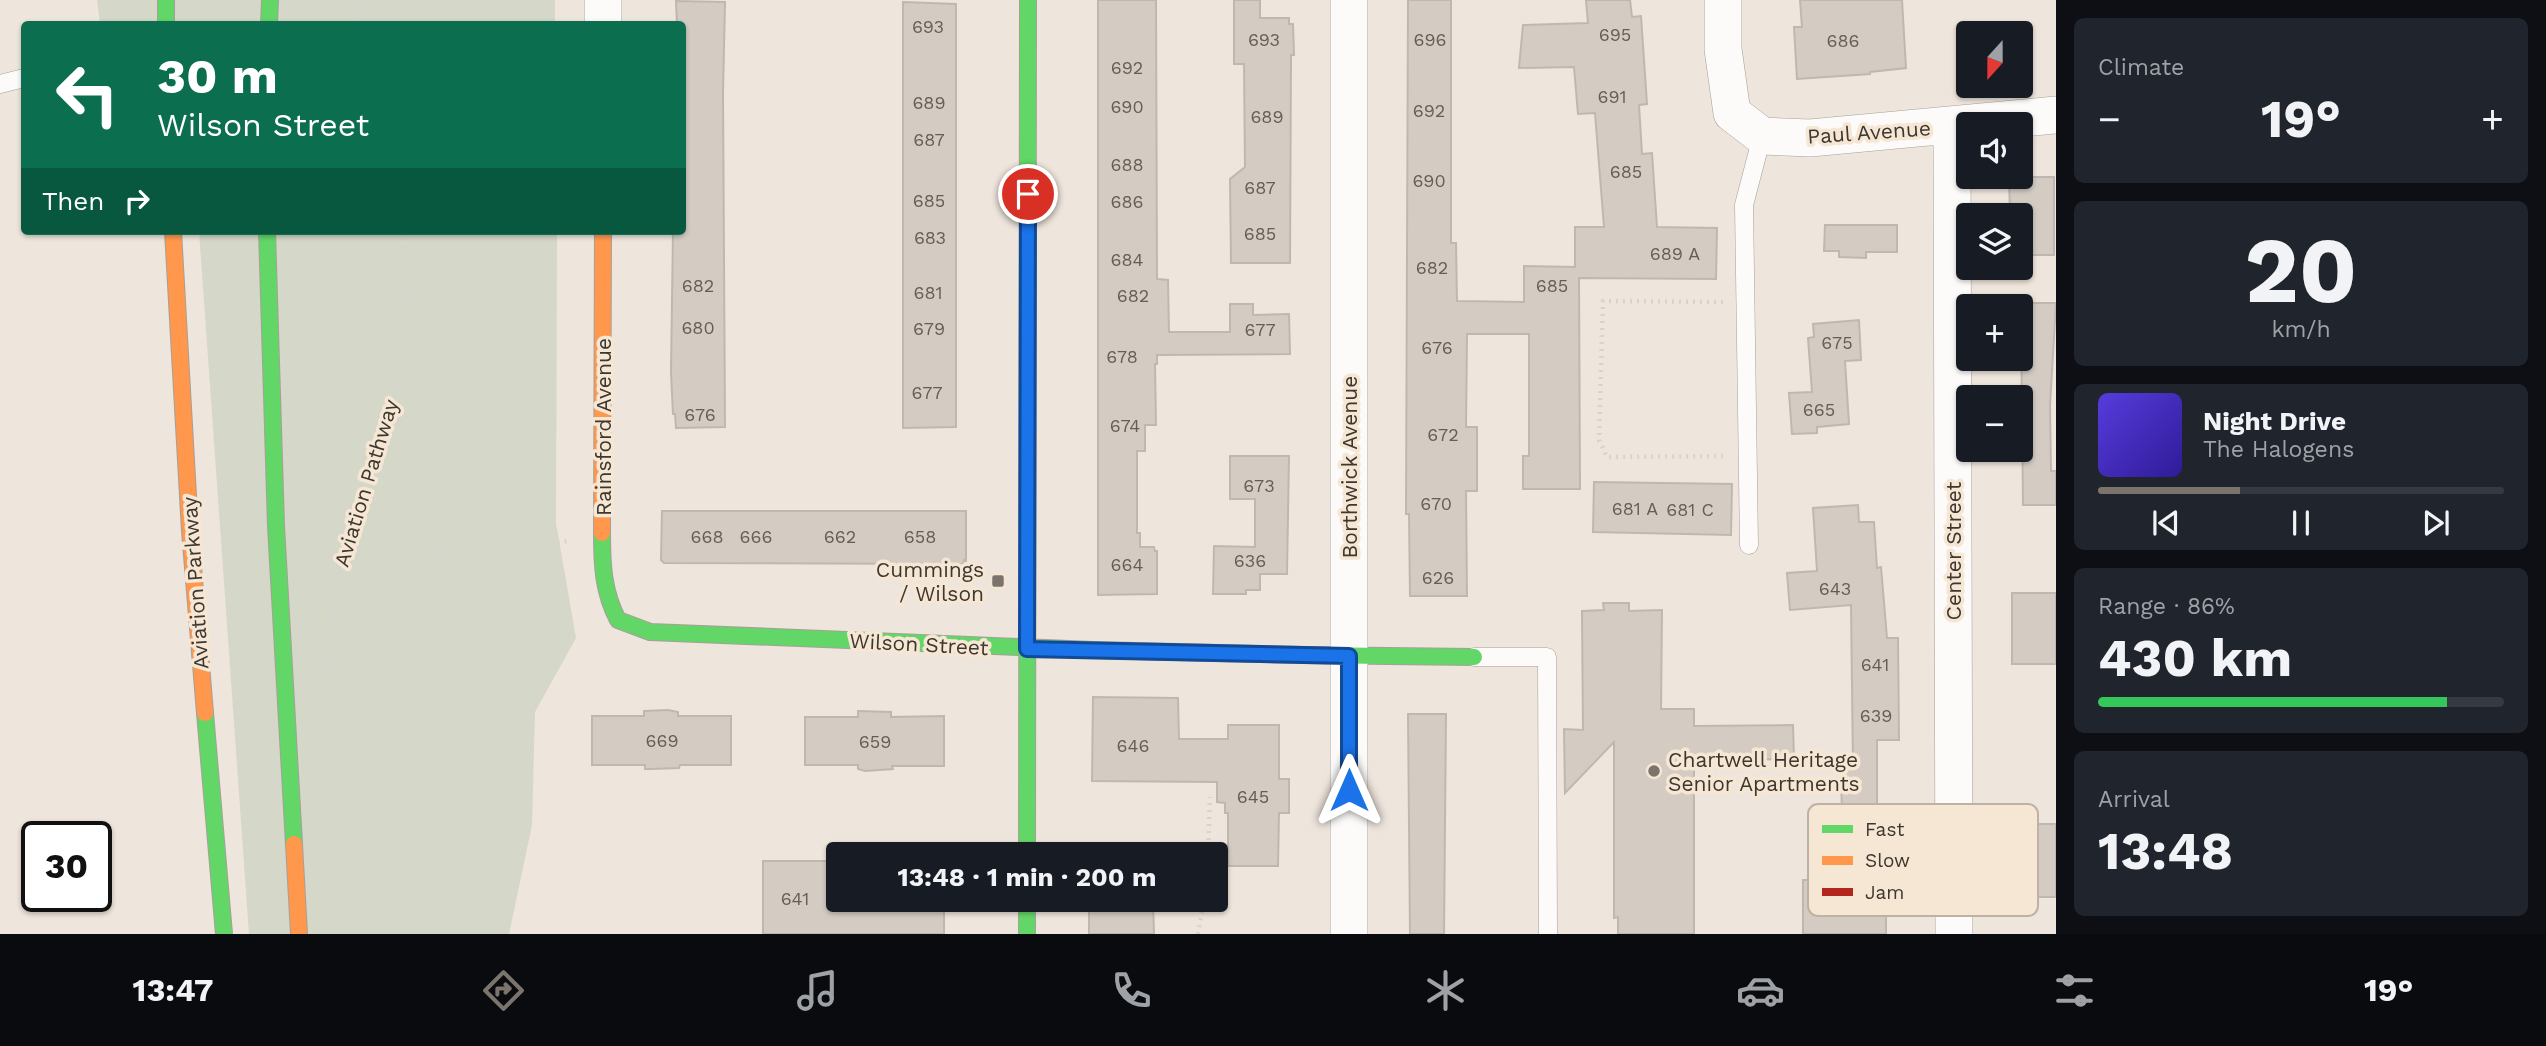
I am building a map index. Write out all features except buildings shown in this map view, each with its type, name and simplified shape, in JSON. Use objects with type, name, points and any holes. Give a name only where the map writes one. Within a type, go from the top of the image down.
[{"type":"street","points":[[166,0],[166,21]]},
{"type":"street","points":[[269,21],[270,0]]},
{"type":"street","points":[[603,0],[603,21]]},
{"type":"street","points":[[1027,842],[1028,0]]},
{"type":"street","name":"Borthwick Avenue","points":[[1349,0],[1349,934]]},
{"type":"street","points":[[1723,0],[1723,49],[1732,113],[1762,136]]},
{"type":"street","name":"Paul Avenue","points":[[1762,136],[1810,138],[2056,115]]},
{"type":"street","name":"Center Street","points":[[1952,126],[1954,804]]},
{"type":"street","name":"Aviation Parkway","points":[[173,235],[190,531],[224,934]]},
{"type":"street","points":[[267,235],[276,526],[299,934]]},
{"type":"street","name":"Rainsford Avenue","points":[[603,235],[602,563],[608,601],[618,620]]},
{"type":"street","name":"Wilson Street","points":[[618,620],[650,632],[1027,649],[1474,657]]},
{"type":"street","points":[[1027,912],[1027,934]]},
{"type":"street","name":"Center Street","points":[[1954,916],[1954,934]]},
{"type":"lane","points":[[0,84],[21,79]]},
{"type":"lane","points":[[1749,545],[1744,205],[1762,136]]},
{"type":"lane","points":[[1474,657],[1547,657],[1548,934]]},
{"type":"path","points":[[350,0],[357,21]]},
{"type":"path","points":[[360,0],[394,21]]},
{"type":"path","name":"Aviation Pathway","points":[[397,934],[392,909],[351,812],[332,726],[329,674],[341,554],[394,396],[403,345],[406,235]]},
{"type":"path","points":[[1745,303],[1603,301],[1599,440],[1607,457],[1747,455]]},
{"type":"path","points":[[394,396],[402,430],[422,474],[472,520],[530,544]]},
{"type":"path","points":[[341,554],[452,551],[603,539]]},
{"type":"path","points":[[1208,842],[1210,797]]},
{"type":"path","points":[[1198,934],[1202,912]]},
{"type":"shaded area","points":[[97,0],[555,0],[555,21],[100,21]]},
{"type":"shaded area","points":[[199,235],[557,235],[556,523],[576,638],[535,712],[532,825],[509,934],[249,934]]},
{"type":"traffic: fast","points":[[166,0],[166,21]]},
{"type":"traffic: fast","points":[[269,21],[270,0]]},
{"type":"traffic: fast","points":[[1027,842],[1028,0]]},
{"type":"traffic: fast","points":[[267,235],[276,526],[294,844]]},
{"type":"traffic: fast","points":[[602,533],[606,588],[618,620],[650,632],[1093,650]]},
{"type":"traffic: fast","points":[[1303,655],[1474,657]]},
{"type":"traffic: fast","points":[[205,713],[224,934]]},
{"type":"traffic: fast","points":[[1027,912],[1027,934]]},
{"type":"traffic: slow","points":[[173,235],[190,531],[205,713]]},
{"type":"traffic: slow","points":[[602,533],[603,235]]},
{"type":"traffic: slow","points":[[294,844],[299,934]]},
{"type":"traffic: jam","points":[[1093,650],[1303,655]]},
{"type":"place","name":"Cummings / Wilson","points":[[998,581]]},
{"type":"place","name":"Chartwell Heritage Senior Apartments","points":[[1654,771]]},
{"type":"route","points":[[1028,194],[1027,649],[1349,656],[1349,790]]}]
